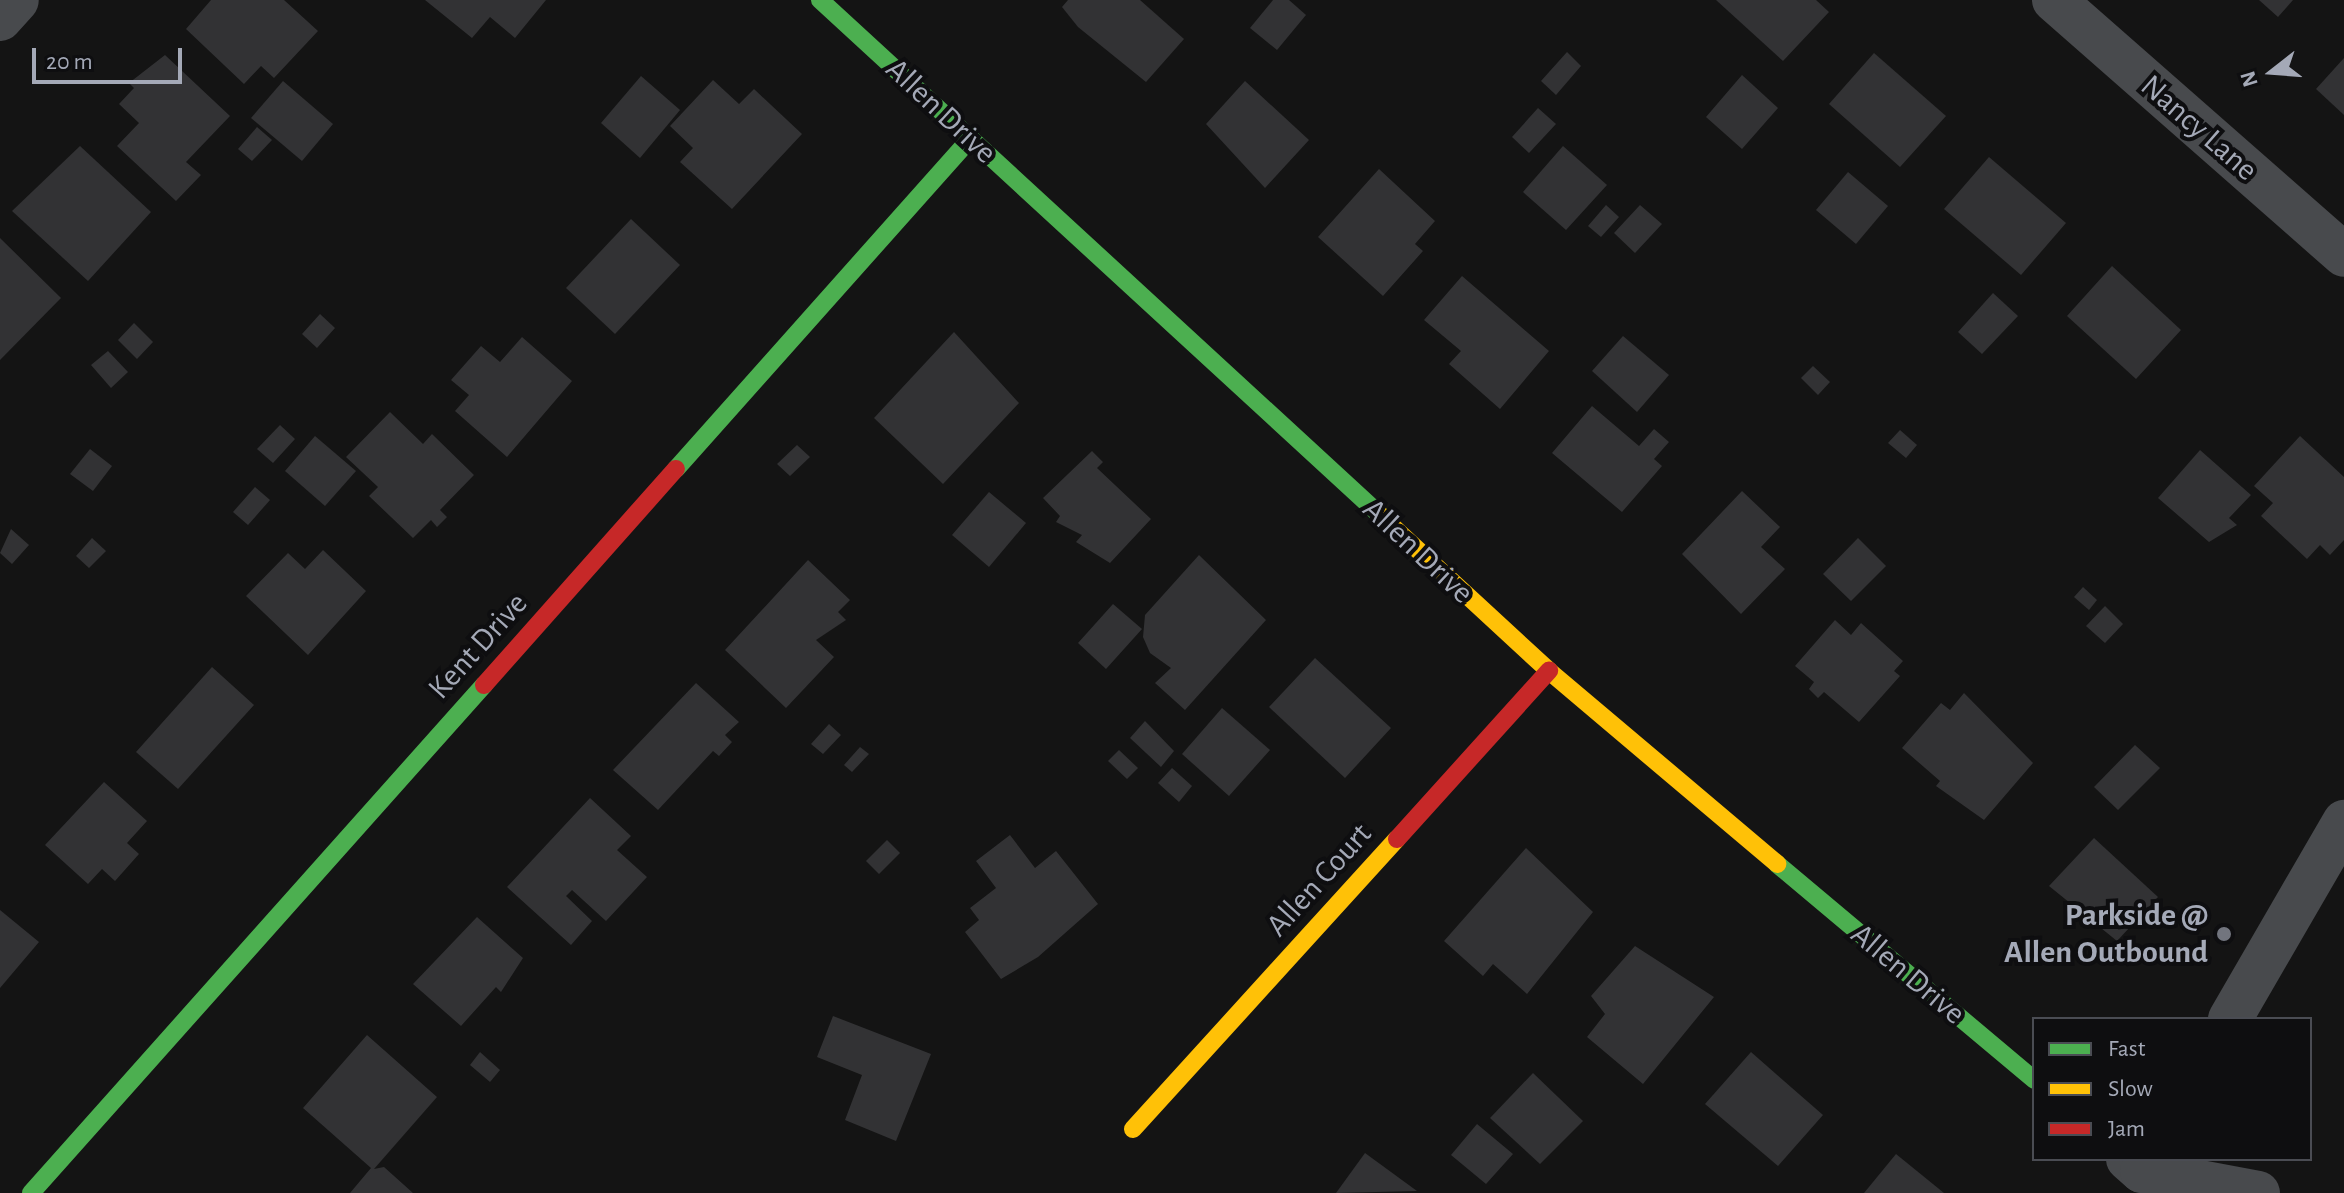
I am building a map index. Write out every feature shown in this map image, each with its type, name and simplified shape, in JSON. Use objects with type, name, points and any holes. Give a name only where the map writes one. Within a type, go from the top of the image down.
[{"type":"street","points":[[0,19],[17,0]]},
{"type":"street","name":"Allen Drive","points":[[820,0],[1549,671],[2032,1078]]},
{"type":"street","name":"Nancy Lane","points":[[2054,0],[2344,255]]},
{"type":"street","name":"Kent Drive","points":[[31,1193],[971,138]]},
{"type":"street","name":"Allen Court","points":[[1133,1129],[1549,671]]},
{"type":"street","points":[[2231,1017],[2344,822]]},
{"type":"street","points":[[2137,1170],[2258,1193]]},
{"type":"building","points":[[211,0],[284,0],[318,31],[274,78],[261,66],[244,84],[186,29]]},
{"type":"building","points":[[425,0],[546,0],[515,38],[490,17],[472,38]]},
{"type":"building","points":[[1068,0],[1140,0],[1184,39],[1146,82],[1078,27],[1062,7]]},
{"type":"building","points":[[1273,0],[1289,0],[1306,15],[1277,50],[1250,28]]},
{"type":"building","points":[[1716,0],[1816,0],[1829,12],[1783,61]]},
{"type":"building","points":[[2259,0],[2293,0],[2278,17]]},
{"type":"building","points":[[1567,52],[1581,66],[1556,95],[1541,81]]},
{"type":"building","points":[[1874,53],[1946,116],[1900,167],[1829,104]]},
{"type":"building","points":[[165,55],[230,116],[186,162],[201,175],[176,201],[117,146],[139,123],[119,104],[134,88],[129,83]]},
{"type":"building","points":[[2344,58],[2344,115],[2316,89]]},
{"type":"building","points":[[1742,75],[1778,108],[1742,149],[1706,117]]},
{"type":"building","points":[[641,76],[680,110],[640,158],[601,123]]},
{"type":"building","points":[[713,80],[739,104],[754,89],[802,134],[732,209],[680,162],[693,148],[670,126]]},
{"type":"building","points":[[283,81],[333,124],[302,161],[251,118]]},
{"type":"building","points":[[1245,81],[1309,140],[1265,188],[1206,124]]},
{"type":"building","points":[[1538,108],[1556,124],[1529,153],[1512,137]]},
{"type":"building","points":[[257,127],[272,140],[252,161],[238,149]]},
{"type":"building","points":[[80,146],[151,212],[88,281],[12,211]]},
{"type":"building","points":[[1563,146],[1607,185],[1566,230],[1523,192]]},
{"type":"building","points":[[1989,157],[2066,223],[2021,275],[1944,209]]},
{"type":"building","points":[[1379,169],[1435,221],[1415,244],[1423,251],[1383,296],[1318,237]]},
{"type":"building","points":[[1848,172],[1888,206],[1856,244],[1816,210]]},
{"type":"building","points":[[1606,205],[1619,217],[1601,237],[1588,226]]},
{"type":"building","points":[[1640,205],[1662,224],[1635,253],[1614,233]]},
{"type":"building","points":[[631,219],[680,265],[615,334],[566,288]]},
{"type":"building","points":[[0,238],[61,298],[0,360]]},
{"type":"building","points":[[2112,266],[2181,330],[2136,379],[2067,316]]},
{"type":"building","points":[[1462,276],[1549,351],[1500,409],[1449,364],[1461,351],[1424,320]]},
{"type":"building","points":[[1993,293],[2018,316],[1982,354],[1958,332]]},
{"type":"building","points":[[320,314],[335,328],[317,348],[302,334]]},
{"type":"building","points":[[134,323],[153,342],[137,359],[118,340]]},
{"type":"building","points":[[954,332],[1019,403],[943,484],[874,418]]},
{"type":"building","points":[[1623,336],[1669,375],[1637,412],[1592,371]]},
{"type":"building","points":[[522,337],[572,381],[507,457],[455,411],[469,395],[451,380],[481,346],[500,362]]},
{"type":"building","points":[[108,351],[128,372],[111,388],[91,365]]},
{"type":"building","points":[[1813,366],[1830,382],[1818,395],[1801,378]]},
{"type":"building","points":[[1592,406],[1639,446],[1654,429],[1669,442],[1654,459],[1662,466],[1622,512],[1552,453]]},
{"type":"building","points":[[390,412],[423,444],[432,434],[474,475],[440,510],[447,517],[437,527],[431,520],[413,538],[369,496],[378,487],[346,457]]},
{"type":"building","points":[[280,425],[295,439],[273,463],[257,449]]},
{"type":"building","points":[[1900,430],[1917,445],[1906,458],[1888,443]]},
{"type":"building","points":[[315,436],[356,471],[325,506],[285,471]]},
{"type":"building","points":[[2300,436],[2344,477],[2344,540],[2330,555],[2320,545],[2307,559],[2261,516],[2273,503],[2254,486]]},
{"type":"building","points":[[797,445],[810,457],[790,476],[777,464]]},
{"type":"building","points":[[90,449],[112,466],[93,491],[70,474]]},
{"type":"building","points":[[2200,450],[2251,495],[2229,518],[2237,525],[2209,542],[2158,498]]},
{"type":"building","points":[[1092,451],[1103,462],[1097,468],[1151,519],[1110,563],[1076,542],[1082,535],[1056,522],[1060,516],[1043,498]]},
{"type":"building","points":[[255,487],[270,500],[248,525],[233,512]]},
{"type":"building","points":[[1742,491],[1780,527],[1761,547],[1785,569],[1741,614],[1682,554]]},
{"type":"building","points":[[989,492],[1026,523],[989,567],[952,535]]},
{"type":"building","points":[[11,529],[29,545],[12,564],[0,553]]},
{"type":"building","points":[[92,538],[106,551],[89,568],[76,556]]},
{"type":"building","points":[[1858,538],[1886,566],[1851,601],[1823,574]]},
{"type":"building","points":[[323,550],[366,591],[308,655],[246,596],[288,553],[305,569]]},
{"type":"building","points":[[1199,555],[1266,620],[1185,710],[1155,683],[1171,668],[1150,653],[1143,637],[1145,615]]},
{"type":"building","points":[[808,560],[850,600],[838,612],[846,620],[816,640],[834,657],[786,708],[725,650]]},
{"type":"building","points":[[2083,587],[2097,600],[2089,610],[2074,597]]},
{"type":"building","points":[[1113,604],[1142,629],[1106,669],[1078,643]]},
{"type":"building","points":[[2105,606],[2123,624],[2105,643],[2086,626]]},
{"type":"building","points":[[1835,620],[1851,635],[1861,623],[1903,661],[1894,671],[1900,676],[1859,722],[1824,692],[1818,698],[1809,689],[1814,682],[1795,666]]},
{"type":"building","points":[[1315,658],[1391,728],[1345,778],[1269,707]]},
{"type":"building","points":[[212,667],[254,705],[178,789],[136,752]]},
{"type":"building","points":[[696,683],[739,722],[725,735],[732,742],[719,756],[713,751],[658,810],[613,770]]},
{"type":"building","points":[[1964,693],[2033,763],[1984,820],[1936,786],[1940,781],[1902,748],[1941,703],[1950,710]]},
{"type":"building","points":[[1222,708],[1270,750],[1229,796],[1182,754]]},
{"type":"building","points":[[1145,721],[1174,751],[1161,767],[1130,738]]},
{"type":"building","points":[[829,724],[841,735],[823,754],[811,744]]},
{"type":"building","points":[[2135,745],[2160,768],[2118,810],[2094,787]]},
{"type":"building","points":[[860,747],[869,754],[852,772],[844,765]]},
{"type":"building","points":[[1119,750],[1138,768],[1127,779],[1108,761]]},
{"type":"building","points":[[1172,768],[1192,786],[1179,802],[1158,783]]},
{"type":"building","points":[[104,782],[147,821],[127,843],[139,854],[115,881],[102,869],[88,884],[45,845]]},
{"type":"building","points":[[590,798],[631,836],[617,850],[647,877],[606,921],[572,890],[566,896],[592,921],[571,945],[507,887]]},
{"type":"building","points":[[1010,835],[1035,868],[1056,851],[1098,904],[1038,957],[1001,979],[965,932],[979,920],[970,908],[996,888],[976,861]]},
{"type":"building","points":[[2094,838],[2158,897],[2117,941],[2049,886]]},
{"type":"building","points":[[887,840],[900,853],[879,874],[866,861]]},
{"type":"building","points":[[1526,848],[1593,912],[1527,994],[1493,964],[1483,976],[1444,941]]},
{"type":"building","points":[[0,910],[39,942],[0,988]]},
{"type":"building","points":[[477,917],[523,958],[501,992],[496,987],[461,1026],[413,984]]},
{"type":"building","points":[[1635,946],[1714,997],[1643,1084],[1587,1037],[1605,1014],[1591,996]]},
{"type":"building","points":[[833,1016],[931,1054],[896,1141],[845,1120],[862,1075],[817,1057]]},
{"type":"building","points":[[367,1035],[437,1097],[374,1169],[384,1167],[413,1193],[350,1193],[371,1168],[303,1108]]},
{"type":"building","points":[[480,1052],[500,1070],[490,1082],[470,1065]]},
{"type":"building","points":[[1751,1052],[1823,1115],[1778,1166],[1705,1104]]},
{"type":"building","points":[[1533,1073],[1583,1121],[1540,1164],[1490,1118]]},
{"type":"building","points":[[1477,1124],[1513,1154],[1486,1184],[1451,1155]]},
{"type":"building","points":[[1365,1153],[1417,1191],[1336,1193]]},
{"type":"building","points":[[1896,1154],[1944,1193],[1864,1193]]},
{"type":"traffic: fast","points":[[820,0],[1380,515]]},
{"type":"traffic: fast","points":[[676,469],[971,138]]},
{"type":"traffic: fast","points":[[31,1193],[484,685]]},
{"type":"traffic: fast","points":[[1777,864],[2032,1078]]},
{"type":"traffic: slow","points":[[1380,515],[1549,671],[1777,864]]},
{"type":"traffic: slow","points":[[1133,1129],[1397,839]]},
{"type":"traffic: jam","points":[[484,685],[676,469]]},
{"type":"traffic: jam","points":[[1397,839],[1549,671]]},
{"type":"place","name":"Parkside @ Allen Outbound","points":[[2224,934]]}]
